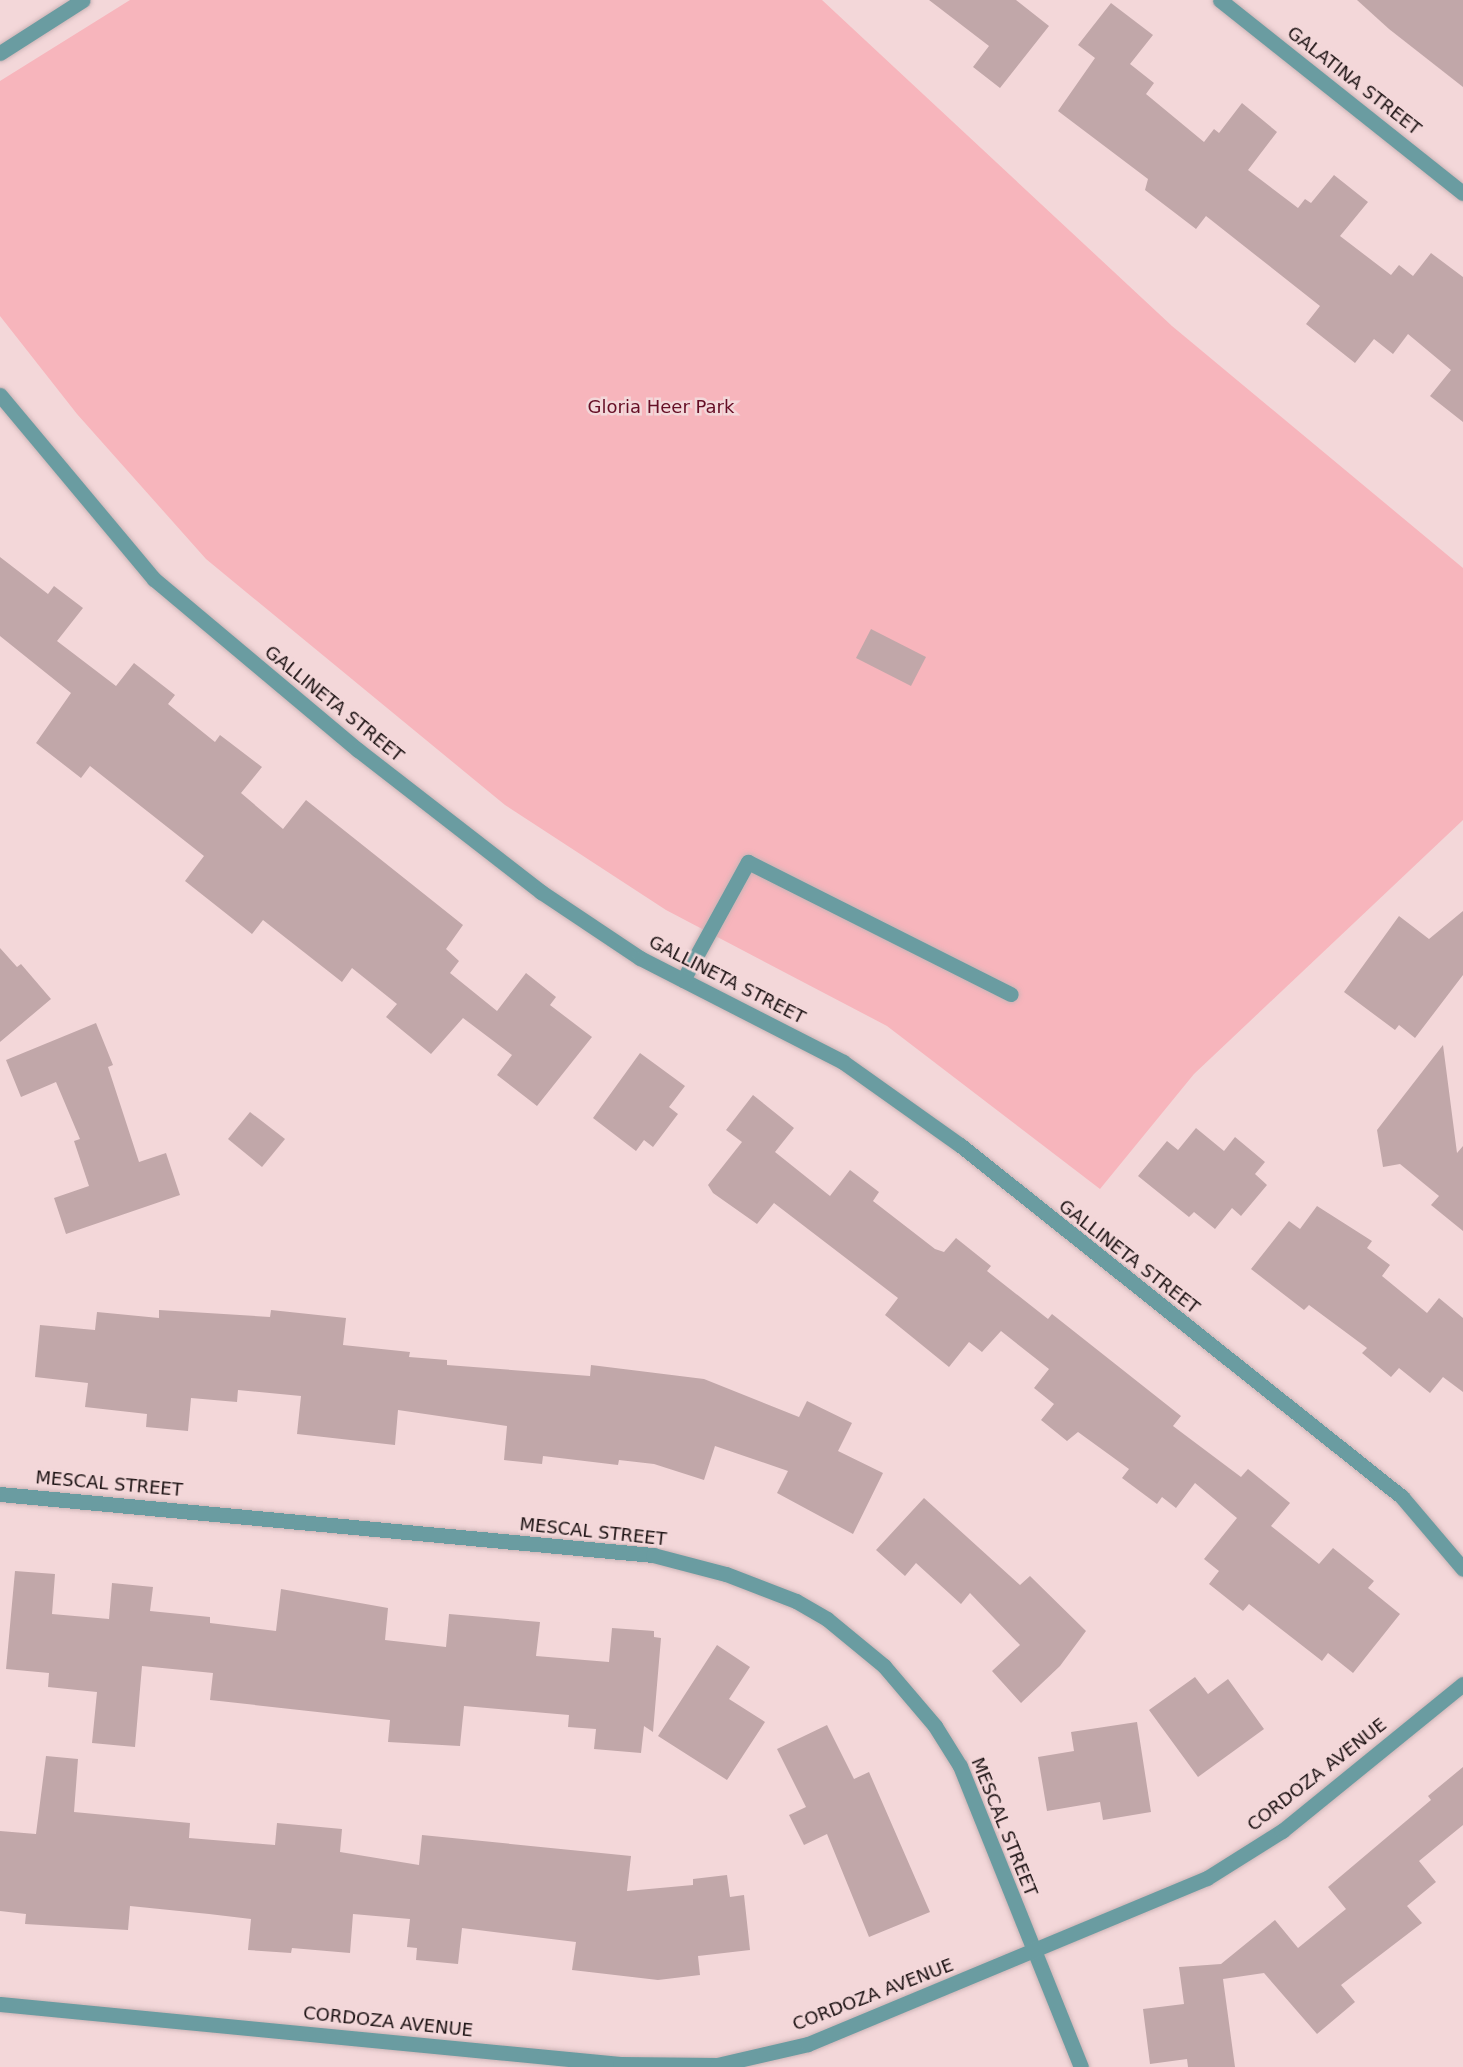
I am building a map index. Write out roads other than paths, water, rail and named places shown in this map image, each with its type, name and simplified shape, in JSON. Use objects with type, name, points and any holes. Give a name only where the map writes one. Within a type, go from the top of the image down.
[{"type":"street","points":[[0,53],[83,0]]},
{"type":"street","name":"GALATINA STREET","points":[[1221,0],[1463,193]]},
{"type":"street","name":"GALLINETA STREET","points":[[0,395],[154,579],[358,750],[541,892],[640,958],[843,1062],[960,1145],[1402,1497],[1463,1569]]},
{"type":"street","points":[[683,980],[748,862],[1011,994]]},
{"type":"street","name":"MESCAL STREET","points":[[0,1494],[653,1556],[726,1574],[796,1601],[858,1641],[935,1726],[960,1766],[1081,2067]]},
{"type":"street","name":"CORDOZA AVENUE","points":[[0,2004],[620,2066],[717,2065],[808,2044],[1207,1878],[1282,1832],[1463,1684]]},
{"type":"park label","name":"Gloria Heer Park","points":[[661,407]]}]
